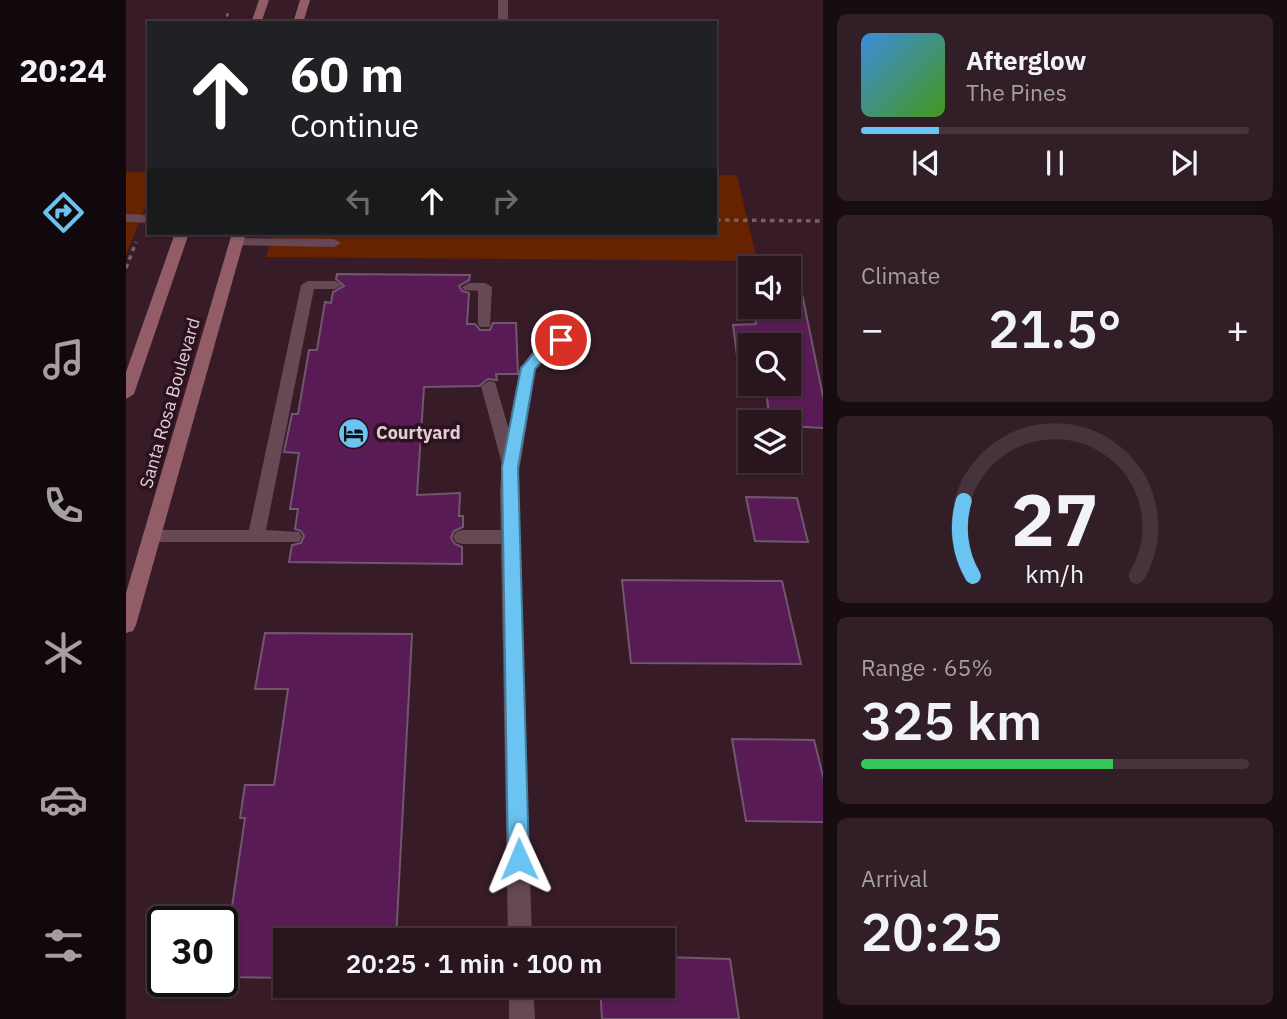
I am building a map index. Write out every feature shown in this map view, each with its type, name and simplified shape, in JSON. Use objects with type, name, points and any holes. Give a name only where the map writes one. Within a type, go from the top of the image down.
[{"type":"street","points":[[257,21],[264,0]]},
{"type":"street","points":[[299,21],[305,0]]},
{"type":"street","points":[[503,0],[503,21]]},
{"type":"street","points":[[126,218],[147,219]]},
{"type":"street","points":[[126,394],[181,235]]},
{"type":"street","points":[[238,237],[334,243]]},
{"type":"street","name":"Santa Rosa Boulevard","points":[[126,625],[238,237]]},
{"type":"street","points":[[256,537],[308,285],[335,285]]},
{"type":"street","points":[[469,287],[485,286],[485,324]]},
{"type":"street","points":[[520,928],[510,467],[528,368],[543,351],[561,340]]},
{"type":"street","points":[[489,386],[510,467]]},
{"type":"street","points":[[152,537],[293,537]]},
{"type":"street","points":[[462,537],[511,537]]},
{"type":"street","points":[[522,998],[522,1019]]},
{"type":"path","points":[[717,220],[823,221]]},
{"type":"shaded area","points":[[126,172],[147,172],[147,202],[126,255]]},
{"type":"shaded area","points":[[717,175],[737,175],[756,256],[738,256],[738,261],[266,257],[272,235],[717,235]]},
{"type":"building","name":"Courtyard","points":[[337,274],[470,275],[469,280],[459,286],[462,291],[469,293],[467,324],[475,324],[480,330],[490,330],[493,323],[516,323],[518,374],[496,374],[497,380],[488,379],[479,386],[424,387],[417,495],[460,493],[459,516],[463,516],[463,527],[454,531],[451,538],[455,544],[462,547],[462,564],[289,562],[292,545],[301,543],[304,536],[301,531],[295,529],[298,509],[290,509],[299,453],[284,452],[292,414],[298,414],[309,350],[317,350],[325,302],[331,303],[333,292],[344,286],[336,279]]},
{"type":"building","points":[[801,289],[823,396],[823,428],[801,427],[801,410],[768,410],[767,396],[801,396],[801,333],[738,333],[738,363],[733,325],[756,324],[755,319],[801,319]]},
{"type":"building","points":[[746,497],[797,498],[808,542],[755,541]]},
{"type":"building","points":[[622,580],[782,581],[801,664],[631,663]]},
{"type":"building","points":[[265,633],[412,634],[397,928],[273,928],[273,978],[238,977],[238,906],[232,906],[245,818],[240,818],[245,785],[274,785],[288,689],[255,689]]},
{"type":"building","points":[[732,739],[814,740],[823,776],[823,822],[746,821]]},
{"type":"building","points":[[675,957],[730,959],[739,1019],[602,1019],[601,998],[675,998]]},
{"type":"place","name":"Courtyard","points":[[353,433]]},
{"type":"route","points":[[519,859],[510,467],[528,368],[533,359],[561,340]]}]
